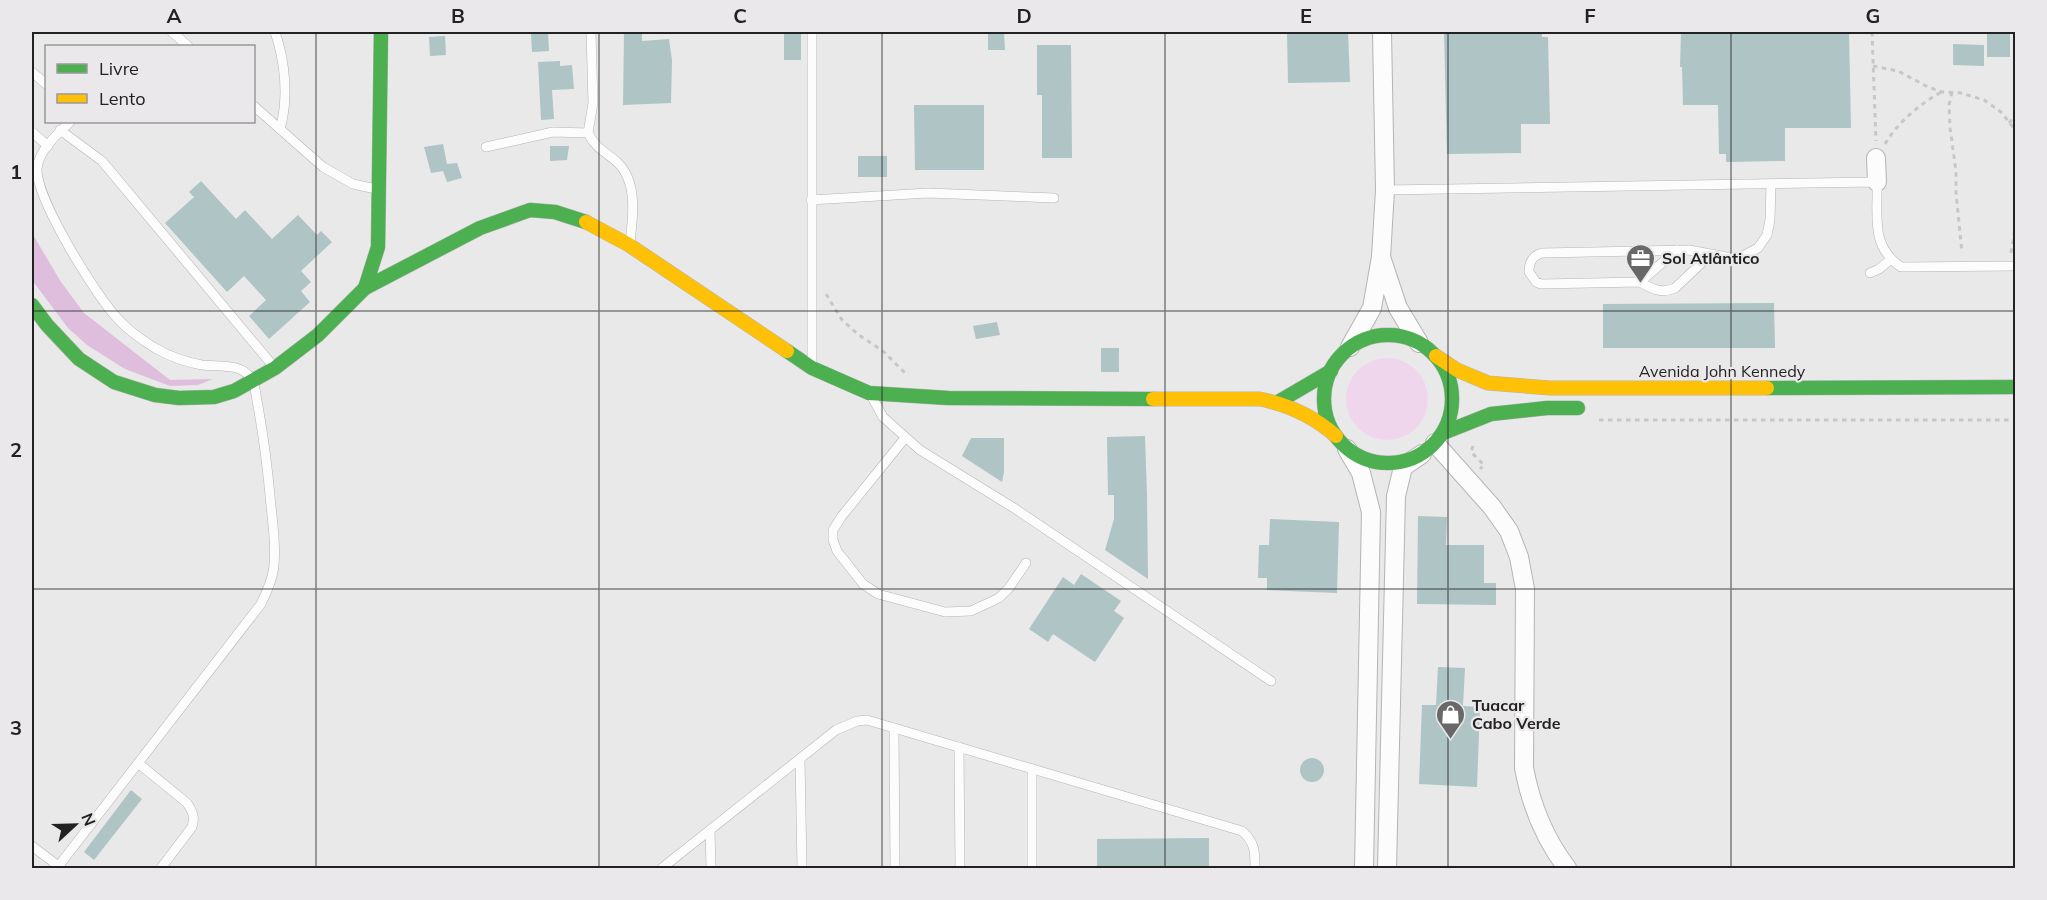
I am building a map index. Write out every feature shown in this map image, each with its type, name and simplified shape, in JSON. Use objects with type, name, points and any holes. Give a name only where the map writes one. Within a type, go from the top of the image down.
[{"type":"main road","points":[[365,288],[378,247],[381,32]]},
{"type":"main road","points":[[32,305],[47,325],[79,359],[114,382],[136,390],[179,398],[205,398],[234,391],[275,368],[318,335],[365,288],[480,228],[530,210],[555,212],[588,223],[629,245],[812,368],[869,393],[948,398],[1260,399],[1278,402],[1309,414],[1365,458],[1384,463],[1403,461],[1491,414],[1547,408],[1596,414]]},
{"type":"main road","points":[[1342,442],[1329,421],[1325,405],[1325,387],[1331,371],[1350,347],[1366,339],[1384,335],[1402,336],[1419,343],[1436,356],[1447,373],[1452,393],[1450,414],[1433,443]]},
{"type":"main road","name":"Avenida John Kennedy","points":[[1436,356],[1464,374],[1488,383],[1550,387],[2016,387]]},
{"type":"main road","points":[[1278,402],[1331,371]]},
{"type":"street","points":[[1350,347],[1372,308],[1382,257],[1385,190],[1382,32]]},
{"type":"street","points":[[1876,158],[1876,183]]},
{"type":"street","points":[[1382,257],[1398,308],[1419,343]]},
{"type":"street","points":[[1342,442],[1365,482],[1371,512],[1364,868]]},
{"type":"street","points":[[1387,868],[1396,496],[1403,467],[1433,443],[1501,519],[1516,545],[1525,589],[1524,768],[1529,794],[1538,820],[1550,844],[1567,868]]},
{"type":"lane","points":[[172,32],[187,45]]},
{"type":"lane","points":[[275,32],[282,61],[285,101],[280,129]]},
{"type":"lane","points":[[591,32],[593,103],[588,133],[599,150],[616,161],[628,177],[631,186],[633,215],[629,245]]},
{"type":"lane","points":[[812,32],[812,368]]},
{"type":"lane","points":[[32,72],[45,83]]},
{"type":"lane","points":[[255,107],[323,167],[353,183],[379,189]]},
{"type":"lane","points":[[32,846],[59,868],[261,604],[274,566],[273,522],[265,445],[253,381],[242,370],[233,367],[203,365],[173,357],[131,332],[114,316],[82,268],[51,212],[41,188],[37,168],[39,161],[60,130],[69,123]]},
{"type":"lane","points":[[60,130],[102,161],[275,368]]},
{"type":"lane","points":[[32,132],[48,146]]},
{"type":"lane","points":[[486,147],[553,132],[588,133]]},
{"type":"lane","points":[[1385,190],[1876,183],[1878,237],[1882,250],[1890,260],[1901,267],[2013,266]]},
{"type":"lane","points":[[1712,254],[1675,288],[1668,291],[1653,289],[1640,282],[1541,284],[1532,278],[1529,266],[1533,258],[1542,253],[1677,250],[1701,251],[1732,258],[1741,257],[1758,248],[1769,228],[1771,184]]},
{"type":"lane","points":[[811,200],[928,193],[1054,198]]},
{"type":"lane","points":[[1640,282],[1677,250]]},
{"type":"lane","points":[[1870,273],[1890,260]]},
{"type":"lane","points":[[869,393],[883,417],[920,450],[1014,508],[1271,681]]},
{"type":"lane","points":[[905,438],[833,530],[833,540],[837,551],[863,584],[879,594],[945,612],[971,611],[999,598],[1009,588],[1026,563]]},
{"type":"lane","points":[[662,868],[836,730],[857,721],[867,720],[1242,831],[1255,848],[1255,868]]},
{"type":"lane","points":[[894,728],[895,868]]},
{"type":"lane","points":[[959,747],[960,868]]},
{"type":"lane","points":[[800,759],[802,868]]},
{"type":"lane","points":[[138,763],[187,803],[194,820],[192,827],[161,868]]},
{"type":"lane","points":[[1032,769],[1032,868]]},
{"type":"lane","points":[[710,830],[711,868]]},
{"type":"path","points":[[1872,32],[1876,158]]},
{"type":"path","points":[[1873,66],[1898,71],[1942,92],[1961,93],[1984,100],[2001,112],[2016,131]]},
{"type":"path","points":[[1876,158],[1900,123],[1927,100],[1942,92]]},
{"type":"path","points":[[1952,92],[1949,105],[1950,128],[1964,267]]},
{"type":"path","points":[[2009,123],[2016,115]]},
{"type":"path","points":[[2013,266],[2016,223]]},
{"type":"path","points":[[811,272],[842,320],[884,352],[914,382]]},
{"type":"path","points":[[1596,414],[2016,420]]},
{"type":"path","points":[[1468,482],[1484,465],[1472,452],[1474,440]]},
{"type":"shaded area","points":[[32,233],[61,282],[84,313],[170,380],[213,379],[198,385],[170,386],[125,369],[87,345],[68,328],[32,280]]},
{"type":"shaded area","points":[[1387,358],[1403,361],[1416,370],[1425,383],[1428,399],[1425,415],[1416,428],[1403,437],[1387,440],[1371,437],[1358,428],[1349,415],[1346,399],[1349,383],[1358,370],[1371,361]]},
{"type":"building","points":[[548,32],[549,51],[532,52],[531,33]]},
{"type":"building","points":[[624,32],[642,32],[642,41],[669,39],[672,60],[671,103],[623,105]]},
{"type":"building","points":[[784,32],[801,32],[801,60],[784,60]]},
{"type":"building","points":[[988,32],[1004,32],[1005,50],[988,50]]},
{"type":"building","points":[[1287,32],[1348,32],[1350,82],[1288,83]]},
{"type":"building","points":[[1444,32],[1542,32],[1542,37],[1548,37],[1550,124],[1521,124],[1521,153],[1447,154]]},
{"type":"building","points":[[1681,32],[1849,32],[1851,128],[1785,128],[1785,161],[1726,162],[1726,154],[1719,154],[1718,105],[1683,105],[1682,67],[1680,67]]},
{"type":"building","points":[[1987,32],[2010,32],[2010,57],[1987,57]]},
{"type":"building","points":[[445,36],[446,55],[430,56],[429,37]]},
{"type":"building","points":[[1953,44],[1984,45],[1984,66],[1953,65]]},
{"type":"building","points":[[1037,45],[1071,45],[1072,158],[1042,158],[1042,95],[1037,95]]},
{"type":"building","points":[[560,61],[560,66],[572,65],[574,89],[552,90],[554,119],[541,120],[538,62]]},
{"type":"building","points":[[914,105],[984,105],[984,170],[915,170]]},
{"type":"building","points":[[443,144],[447,164],[457,163],[462,178],[447,182],[443,171],[431,173],[424,147]]},
{"type":"building","points":[[550,146],[569,146],[567,160],[550,161]]},
{"type":"building","points":[[858,156],[887,156],[887,177],[858,177]]},
{"type":"building","points":[[201,181],[236,219],[245,210],[272,239],[298,215],[317,235],[321,231],[332,242],[301,271],[311,282],[301,291],[310,302],[269,339],[249,316],[266,300],[244,276],[227,292],[165,223],[194,197],[189,192]]},
{"type":"building","points":[[1774,303],[1775,348],[1603,348],[1603,304]]},
{"type":"building","points":[[997,322],[1000,335],[976,339],[973,326]]},
{"type":"building","points":[[1101,348],[1119,348],[1119,372],[1101,372]]},
{"type":"building","points":[[1145,436],[1148,579],[1105,550],[1114,519],[1114,495],[1108,495],[1107,437]]},
{"type":"building","points":[[971,438],[1004,438],[1002,482],[962,456]]},
{"type":"building","points":[[1418,516],[1447,517],[1446,545],[1484,545],[1484,583],[1496,583],[1496,605],[1417,604]]},
{"type":"building","points":[[1270,519],[1339,522],[1337,593],[1267,590],[1267,578],[1258,578],[1259,545],[1269,545]]},
{"type":"building","points":[[1081,574],[1121,601],[1114,611],[1124,618],[1095,662],[1053,634],[1048,642],[1029,629],[1063,577],[1074,585]]},
{"type":"building","points":[[1438,667],[1465,668],[1463,706],[1480,707],[1477,787],[1419,784],[1422,705],[1436,705]]},
{"type":"building","points":[[1312,758],[1317,759],[1323,765],[1323,775],[1317,781],[1312,782],[1307,781],[1301,775],[1300,770],[1301,765],[1307,759]]},
{"type":"building","points":[[131,790],[142,799],[94,860],[84,852]]},
{"type":"building","points":[[1209,838],[1209,868],[1097,868],[1097,839]]},
{"type":"traffic: fast","points":[[365,288],[378,247],[381,32]]},
{"type":"traffic: fast","points":[[32,305],[47,325],[79,359],[114,382],[155,395],[179,398],[214,397],[234,391],[275,368],[318,335],[365,288],[480,228],[530,210],[555,212],[586,222]]},
{"type":"traffic: fast","points":[[1388,335],[1412,340],[1433,354],[1447,375],[1452,399],[1447,423],[1433,444],[1412,458],[1388,463],[1364,458],[1343,444],[1329,423],[1324,399],[1329,375],[1343,354],[1364,340],[1388,335]]},
{"type":"traffic: fast","points":[[787,351],[812,368],[869,393],[948,398],[1153,399]]},
{"type":"traffic: fast","points":[[1278,402],[1331,371]]},
{"type":"traffic: fast","points":[[1767,388],[2016,387]]},
{"type":"traffic: fast","points":[[1443,433],[1491,414],[1547,408],[1578,408]]},
{"type":"traffic: slow","points":[[586,222],[629,245],[787,351]]},
{"type":"traffic: slow","points":[[1436,356],[1457,370],[1488,383],[1550,388],[1767,388]]},
{"type":"traffic: slow","points":[[1153,399],[1260,399],[1300,412],[1336,436]]},
{"type":"place","name":"Sol Atlântico","points":[[1641,284]]},
{"type":"place","name":"Tuacar Cabo Verde","points":[[1451,740]]}]
